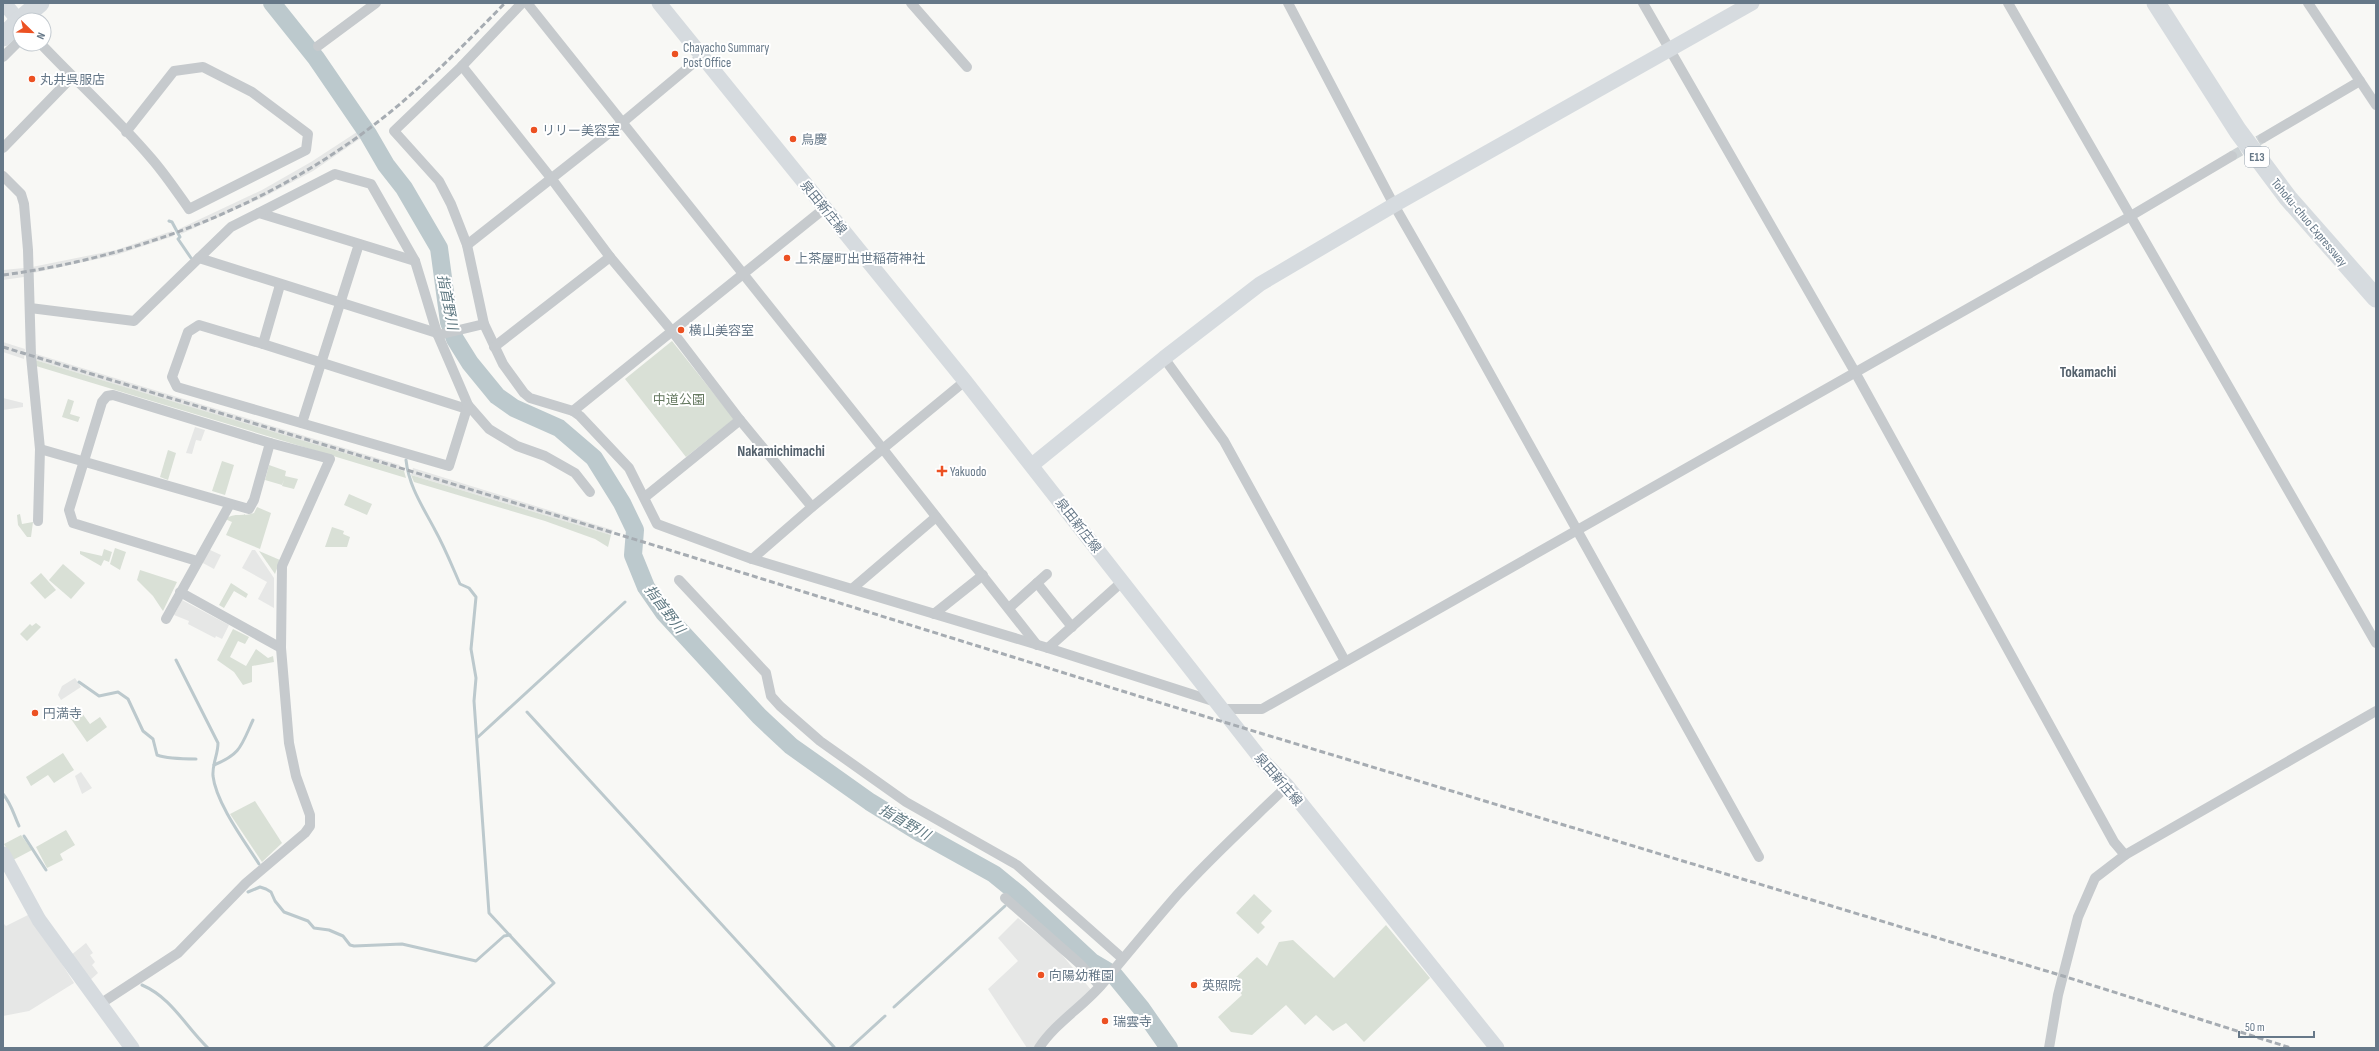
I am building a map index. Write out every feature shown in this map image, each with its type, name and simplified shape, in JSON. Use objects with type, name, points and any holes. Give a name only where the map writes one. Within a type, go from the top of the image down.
[{"type":"highway","points":[[28,12],[40,3]]},
{"type":"highway","name":"Tohoku-chuo Expressway","points":[[2156,3],[2238,131],[2288,198],[2376,298]]},
{"type":"highway","points":[[3,37],[12,26]]},
{"type":"main road","points":[[4,3],[12,15]]},
{"type":"main road","name":"泉田新庄線","points":[[659,3],[1032,465],[1261,759],[1287,786],[1497,1048]]},
{"type":"main road","points":[[1032,465],[1164,358],[1260,284],[1394,205],[1752,3]]},
{"type":"main road","points":[[3,854],[39,920],[132,1048]]},
{"type":"street","points":[[318,46],[376,3]]},
{"type":"street","points":[[522,3],[462,66],[394,131],[439,181],[451,204],[466,246],[484,324],[503,364],[524,394],[530,398],[574,410],[622,458],[645,497],[652,518],[657,524],[752,559],[853,588],[1048,648],[1219,705],[1262,709],[1344,661],[1576,532],[1854,372],[2129,217],[2232,156]]},
{"type":"street","points":[[527,3],[743,275],[884,449],[1037,645]]},
{"type":"street","points":[[911,3],[967,67]]},
{"type":"street","points":[[1288,3],[1394,205],[1460,320],[1576,532],[1759,857]]},
{"type":"street","points":[[1643,3],[1854,372],[2114,842],[2125,855]]},
{"type":"street","points":[[2008,3],[2129,217],[2376,643]]},
{"type":"street","points":[[2308,3],[2376,104]]},
{"type":"street","points":[[3,57],[12,48]]},
{"type":"street","points":[[49,52],[72,77],[126,132],[152,158],[189,209],[306,150],[308,134],[252,92],[204,67],[174,71],[126,132]]},
{"type":"street","points":[[466,246],[623,122],[702,56]]},
{"type":"street","points":[[462,66],[551,178],[610,257],[672,331],[740,420],[812,507]]},
{"type":"street","points":[[3,148],[72,77]]},
{"type":"street","points":[[2263,138],[2360,80]]},
{"type":"street","points":[[30,308],[134,321],[231,227],[335,174],[371,184],[415,261],[437,334],[468,407],[489,429],[516,446],[545,456],[575,473],[590,492]]},
{"type":"street","points":[[3,176],[23,198],[28,250],[31,356],[40,449],[38,521]]},
{"type":"street","points":[[574,410],[825,208]]},
{"type":"street","points":[[259,213],[415,261]]},
{"type":"street","points":[[302,423],[359,244]]},
{"type":"street","points":[[494,347],[610,257]]},
{"type":"street","points":[[199,258],[280,285],[341,302],[437,334],[484,324]]},
{"type":"street","points":[[262,344],[280,285]]},
{"type":"street","points":[[199,325],[321,364],[468,407],[449,466],[177,387],[172,377],[188,332],[199,325]]},
{"type":"street","points":[[1164,358],[1224,441],[1344,661]]},
{"type":"street","points":[[752,559],[812,507],[965,381]]},
{"type":"street","points":[[100,1004],[178,953],[246,884],[305,833],[310,826],[310,815],[296,776],[289,743],[281,648],[282,566],[330,459],[270,443],[113,395],[107,396],[102,402],[69,510],[73,523],[197,561]]},
{"type":"street","points":[[645,497],[740,420]]},
{"type":"street","points":[[40,449],[249,509],[254,500],[270,443]]},
{"type":"street","points":[[166,619],[230,504]]},
{"type":"street","points":[[853,588],[936,517]]},
{"type":"street","points":[[1009,608],[1048,574]]},
{"type":"street","points":[[934,614],[983,575]]},
{"type":"street","points":[[679,580],[766,674],[771,696],[815,736],[862,772],[906,802],[1016,865],[1122,958]]},
{"type":"street","points":[[1048,648],[1123,581]]},
{"type":"street","points":[[1037,583],[1072,627]]},
{"type":"street","points":[[180,592],[281,648]]},
{"type":"street","points":[[2049,1048],[2058,995],[2078,917],[2095,878],[2125,855],[2376,711]]},
{"type":"street","points":[[1039,1048],[1101,985],[1122,958],[1134,948],[1188,884],[1287,786]]},
{"type":"street","points":[[1005,898],[1080,964],[1101,985]]},
{"type":"shaded area","points":[[357,132],[361,138],[313,171],[264,197],[181,234],[179,229],[262,190],[311,162]]},
{"type":"shaded area","points":[[172,231],[174,236],[116,255],[33,273],[32,267],[116,250]]},
{"type":"shaded area","points":[[24,268],[24,277],[3,280],[3,270]]},
{"type":"shaded area","points":[[3,342],[25,349],[24,359],[3,352]]},
{"type":"shaded area","points":[[36,354],[400,465],[399,470],[35,360]]},
{"type":"shaded area","points":[[3,398],[23,403],[23,407],[3,410]]},
{"type":"shaded area","points":[[195,427],[205,430],[201,441],[196,440],[192,454],[186,453]]},
{"type":"shaded area","points":[[413,468],[613,530],[611,535],[411,475]]},
{"type":"shaded area","points":[[208,549],[221,555],[214,569],[201,562]]},
{"type":"shaded area","points":[[252,550],[255,550],[274,578],[274,608],[258,599],[267,582],[242,568]]},
{"type":"shaded area","points":[[182,600],[229,625],[222,639],[216,636],[215,638],[188,624],[189,621],[174,615]]},
{"type":"shaded area","points":[[75,678],[81,687],[61,700],[58,695],[62,686]]},
{"type":"shaded area","points":[[81,772],[92,788],[82,794],[75,776]]},
{"type":"shaded area","points":[[30,914],[74,983],[29,1011],[3,1016],[3,923],[6,926]]},
{"type":"shaded area","name":"向陽幼稚園","points":[[1018,918],[1058,950],[1092,991],[1036,1048],[1027,1048],[988,989],[1018,961],[998,938]]},
{"type":"shaded area","points":[[86,943],[93,953],[90,955],[95,962],[92,965],[98,973],[89,981],[70,956]]},
{"type":"green space","name":"中道公園","points":[[672,341],[734,419],[686,457],[625,379]]},
{"type":"green space","points":[[35,360],[404,471],[406,478],[36,366]]},
{"type":"green space","points":[[68,399],[74,401],[70,414],[80,417],[78,422],[62,417]]},
{"type":"green space","points":[[168,450],[176,453],[168,480],[160,477]]},
{"type":"green space","points":[[222,461],[234,465],[225,495],[212,491]]},
{"type":"green space","points":[[269,465],[286,471],[285,476],[298,479],[294,489],[282,486],[284,480],[282,485],[265,480]]},
{"type":"green space","points":[[411,475],[611,535],[608,547],[595,539],[545,521],[414,482]]},
{"type":"green space","points":[[349,494],[372,504],[367,515],[344,505]]},
{"type":"green space","points":[[257,507],[271,513],[260,549],[226,535],[232,522],[225,519],[236,515],[247,515],[254,513]]},
{"type":"green space","points":[[20,514],[22,524],[33,522],[31,537],[27,537],[18,525],[17,515]]},
{"type":"green space","points":[[332,527],[344,531],[343,534],[350,537],[347,547],[325,547]]},
{"type":"green space","points":[[115,548],[126,552],[120,570],[110,564]]},
{"type":"green space","points":[[104,549],[112,552],[109,562],[104,560],[101,566],[80,554],[80,551],[102,556]]},
{"type":"green space","points":[[259,551],[280,560],[275,574]]},
{"type":"green space","points":[[63,564],[85,583],[71,599],[49,580]]},
{"type":"green space","points":[[140,570],[177,582],[163,611],[153,596],[137,580]]},
{"type":"green space","points":[[41,573],[56,590],[45,599],[30,583]]},
{"type":"green space","points":[[231,583],[248,594],[246,598],[234,591],[224,608],[219,605]]},
{"type":"green space","points":[[36,623],[41,627],[27,641],[20,634],[30,624],[32,626]]},
{"type":"green space","points":[[233,629],[249,637],[245,644],[238,641],[230,657],[246,666],[256,649],[268,658],[273,656],[274,662],[252,666],[252,682],[243,685],[234,672],[217,660]]},
{"type":"green space","points":[[79,709],[90,724],[100,717],[107,727],[87,742],[69,716]]},
{"type":"green space","points":[[63,753],[74,770],[54,783],[48,775],[31,786],[26,777]]},
{"type":"green space","points":[[255,801],[282,843],[262,862],[230,814]]},
{"type":"green space","points":[[66,830],[75,845],[60,854],[63,860],[47,868],[36,847]]},
{"type":"green space","points":[[21,835],[32,850],[13,860],[4,844]]},
{"type":"green space","points":[[1254,894],[1272,911],[1261,923],[1265,927],[1258,934],[1236,913]]},
{"type":"green space","points":[[1386,925],[1430,978],[1364,1042],[1346,1023],[1333,1031],[1316,1015],[1305,1025],[1286,1005],[1252,1035],[1231,1032],[1218,1017],[1242,995],[1232,981],[1257,957],[1267,966],[1279,942],[1293,940],[1334,978]]},
{"type":"waterway","name":"指首野川","points":[[272,3],[316,58],[368,134],[386,165],[404,188],[439,248],[449,322],[455,339],[470,363],[497,396],[514,408],[559,428],[594,458],[622,503],[635,530],[633,555],[646,587],[664,613],[759,716],[791,746],[870,802],[922,834],[994,874],[1021,896],[1092,962],[1114,975],[1141,1008],[1169,1048]]},
{"type":"waterway","points":[[169,221],[172,222],[180,237],[178,239],[191,258]]},
{"type":"waterway","points":[[406,460],[413,488],[442,544],[460,584],[469,588],[476,597],[471,649],[476,678],[474,701],[489,913],[554,983],[484,1048]]},
{"type":"waterway","points":[[478,737],[625,602]]},
{"type":"waterway","points":[[176,660],[218,743],[213,767],[213,776],[219,798],[232,822],[259,864]]},
{"type":"waterway","points":[[79,682],[99,696],[118,692],[128,699],[143,731],[153,739],[157,755],[171,758],[196,759]]},
{"type":"waterway","points":[[527,712],[834,1047]]},
{"type":"waterway","points":[[214,765],[235,753],[243,743],[253,720]]},
{"type":"waterway","points":[[3,794],[19,826]]},
{"type":"waterway","points":[[24,836],[46,870]]},
{"type":"waterway","points":[[248,892],[260,887],[266,889],[271,892],[275,901],[284,912],[308,921],[314,928],[329,930],[343,936],[350,945],[354,946],[402,944],[476,961],[504,936],[510,935]]},
{"type":"waterway","points":[[894,1007],[1005,906]]},
{"type":"waterway","points":[[142,985],[162,997],[208,1048]]},
{"type":"waterway","points":[[850,1048],[885,1016]]},
{"type":"tunnel","points":[[2232,156],[2263,138]]},
{"type":"railway","points":[[3,275],[54,267],[153,241],[202,223],[248,202],[294,178],[337,151],[396,108],[444,64],[505,3]]},
{"type":"railway","points":[[3,347],[663,548],[1151,700],[2063,976],[2291,1048]]},
{"type":"place","name":"Chayacho Summary Post Office","points":[[675,54]]},
{"type":"place","name":"丸井呉服店","points":[[32,79]]},
{"type":"place","name":"リリー美容室","points":[[534,130]]},
{"type":"place","name":"鳥慶","points":[[793,139]]},
{"type":"place","name":"上茶屋町出世稲荷神社","points":[[787,258]]},
{"type":"place","name":"横山美容室","points":[[681,330]]},
{"type":"place","name":"Yakuodo","points":[[942,471]]},
{"type":"place","name":"円満寺","points":[[35,713]]},
{"type":"place","name":"向陽幼稚園","points":[[1041,975]]},
{"type":"place","name":"英照院","points":[[1194,985]]},
{"type":"place","name":"瑞雲寺","points":[[1105,1021]]},
{"type":"district","name":"Tokamachi","points":[[2088,372]]},
{"type":"district","name":"Nakamichimachi","points":[[781,451]]}]
